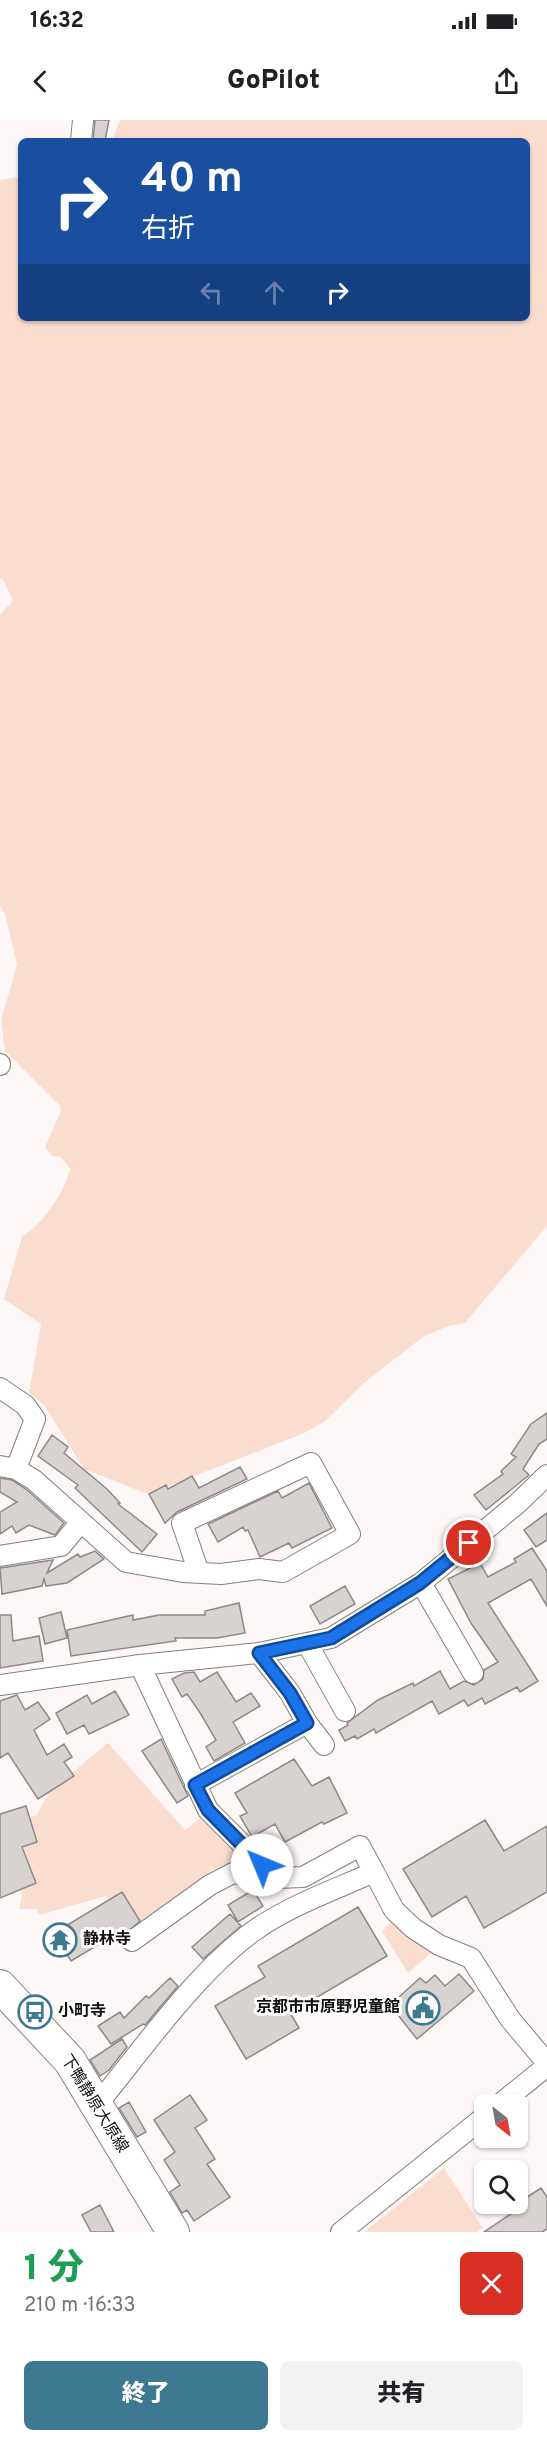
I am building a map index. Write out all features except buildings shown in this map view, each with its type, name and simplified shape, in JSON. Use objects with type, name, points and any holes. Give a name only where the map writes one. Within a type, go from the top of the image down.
[{"type":"main road","name":"下鴨静原大原線","points":[[0,1986],[70,2061],[173,2232]]},
{"type":"street","points":[[81,138],[83,120]]},
{"type":"street","points":[[0,1388],[25,1405],[35,1419],[8,1467],[34,1480],[126,1562],[199,1573],[260,1569],[283,1572],[350,1534],[311,1463],[182,1523],[199,1573]]},
{"type":"street","points":[[0,1685],[140,1665],[259,1653],[331,1638],[420,1583],[518,1503],[547,1475]]},
{"type":"street","points":[[0,1556],[61,1546],[80,1523]]},
{"type":"street","points":[[420,1583],[473,1672]]},
{"type":"street","points":[[307,1643],[345,1711]]},
{"type":"street","points":[[259,1653],[290,1693],[307,1723],[324,1745]]},
{"type":"street","points":[[140,1665],[208,1810],[276,1878]]},
{"type":"street","points":[[195,1785],[307,1723]]},
{"type":"street","points":[[132,1941],[210,1885],[233,1873],[276,1878],[303,1877],[360,1846],[394,1910],[413,1928],[439,1946],[471,1958],[510,2019],[547,2065],[512,2094]]},
{"type":"street","points":[[96,2106],[177,2006],[232,1950],[255,1931],[289,1910],[374,1872]]},
{"type":"street","points":[[341,2232],[474,2125]]},
{"type":"shaded area","points":[[120,120],[547,120],[547,1226],[465,1323],[448,1326],[423,1337],[364,1383],[324,1422],[302,1434],[148,1494],[84,1469],[44,1405],[29,1393],[41,1324],[4,1299],[22,1237],[38,1224],[52,1207],[63,1188],[70,1169],[61,1157],[52,1156],[45,1147],[61,1111],[60,1106],[5,1051],[1,1020],[17,965],[5,914],[0,906],[0,614],[13,601],[3,579],[0,579],[0,180],[18,177],[18,321],[530,321],[530,138],[113,138]]},
{"type":"shaded area","points":[[108,1743],[185,1830],[206,1813],[253,1863],[223,1866],[211,1871],[126,1931],[106,1896],[39,1915],[37,1909],[19,1909],[25,1864],[19,1820],[37,1815],[49,1792]]},
{"type":"shaded area","points":[[391,1922],[431,1953],[408,1973],[382,1931]]},
{"type":"shaded area","points":[[444,2168],[483,2228],[477,2232],[364,2232]]},
{"type":"place","name":"静林寺","points":[[60,1940]]},
{"type":"place","name":"京都市市原野児童館","points":[[423,2008]]},
{"type":"place","name":"小町寺","points":[[35,2012]]},
{"type":"route","points":[[262,1865],[208,1810],[195,1785],[307,1723],[290,1693],[259,1653],[331,1638],[420,1583],[469,1543]]}]
